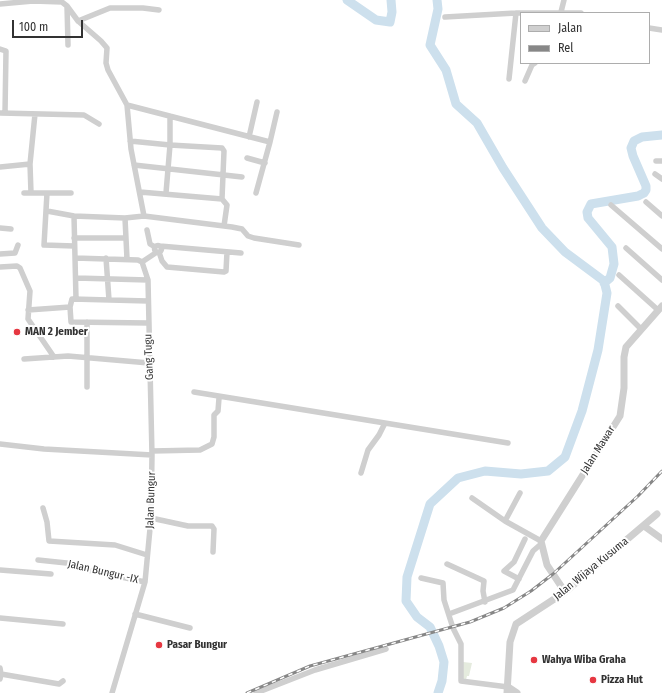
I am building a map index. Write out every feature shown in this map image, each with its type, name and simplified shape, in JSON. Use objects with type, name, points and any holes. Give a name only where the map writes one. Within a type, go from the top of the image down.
[{"type":"street","points":[[561,12],[564,0]]},
{"type":"street","points":[[0,4],[44,1],[62,2],[68,6],[79,21],[107,48],[106,63],[108,70],[127,105],[130,141],[140,192],[140,217]]},
{"type":"street","points":[[68,6],[68,45]]},
{"type":"street","points":[[79,21],[110,8],[143,8],[159,10]]},
{"type":"street","points":[[509,80],[516,13]]},
{"type":"street","points":[[445,16],[520,13]]},
{"type":"street","points":[[650,28],[662,30]]},
{"type":"street","points":[[0,49],[6,50],[3,113],[84,116],[99,124]]},
{"type":"street","points":[[525,81],[533,64]]},
{"type":"street","points":[[249,137],[258,102]]},
{"type":"street","points":[[127,105],[270,142]]},
{"type":"street","points":[[256,193],[277,112]]},
{"type":"street","points":[[31,193],[30,164],[35,114]]},
{"type":"street","points":[[166,193],[169,169],[170,116]]},
{"type":"street","points":[[130,141],[223,149],[224,174],[222,199]]},
{"type":"street","points":[[247,158],[265,163]]},
{"type":"street","points":[[0,167],[30,164]]},
{"type":"street","points":[[134,165],[242,177]]},
{"type":"street","points":[[655,174],[662,179]]},
{"type":"street","points":[[140,192],[166,193],[222,199],[227,205],[224,226]]},
{"type":"street","points":[[24,193],[71,193]]},
{"type":"street","points":[[47,193],[44,245],[74,246]]},
{"type":"street","points":[[646,202],[662,216]]},
{"type":"street","points":[[611,205],[662,249]]},
{"type":"street","points":[[47,211],[74,216],[125,218],[140,217],[224,226],[242,229],[248,236],[254,238],[299,245]]},
{"type":"street","points":[[74,216],[76,299]]},
{"type":"street","points":[[125,218],[127,259]]},
{"type":"street","points":[[0,228],[10,229]]},
{"type":"street","points":[[147,230],[150,244],[158,249],[241,253]]},
{"type":"street","points":[[74,238],[126,238]]},
{"type":"street","points":[[0,254],[14,253],[18,245]]},
{"type":"street","points":[[626,248],[662,280]]},
{"type":"street","points":[[75,258],[106,258],[141,261],[158,249]]},
{"type":"street","points":[[158,249],[162,261],[167,267],[224,272],[226,271],[227,252]]},
{"type":"street","points":[[106,258],[109,300]]},
{"type":"street","name":"Gang Tugu","points":[[141,261],[148,280],[152,453]]},
{"type":"street","points":[[0,267],[17,266],[20,268],[30,291],[28,319],[54,357]]},
{"type":"street","points":[[619,275],[660,308]]},
{"type":"street","points":[[76,278],[148,280]]},
{"type":"street","points":[[148,301],[76,299],[71,300],[70,307],[70,321],[148,323]]},
{"type":"street","points":[[618,306],[641,329]]},
{"type":"street","points":[[28,310],[70,307]]},
{"type":"street","name":"Jalan Mawar","points":[[541,543],[620,416],[624,388],[624,357],[626,347],[660,308]]},
{"type":"street","points":[[87,322],[87,387]]},
{"type":"street","points":[[24,358],[88,357],[149,363]]},
{"type":"street","points":[[194,392],[219,398],[385,422],[508,443]]},
{"type":"street","points":[[152,453],[200,450],[212,444],[214,437],[214,415],[218,411],[219,398]]},
{"type":"street","points":[[361,474],[368,450],[380,434],[385,422]]},
{"type":"street","name":"Jalan Bungur","points":[[0,444],[44,449],[152,453],[151,518],[145,582],[112,692]]},
{"type":"street","points":[[505,521],[520,494]]},
{"type":"street","points":[[472,498],[505,521],[541,543],[548,565],[565,592]]},
{"type":"street","points":[[44,508],[48,522],[49,541],[115,545],[147,555]]},
{"type":"street","name":"Jalan Wijaya Kusuma","points":[[508,690],[510,642],[513,629],[520,620],[565,592],[660,511]]},
{"type":"street","points":[[151,518],[188,526],[212,526],[214,530],[213,552]]},
{"type":"street","points":[[644,526],[662,539]]},
{"type":"street","points":[[519,579],[504,571],[514,562],[525,539]]},
{"type":"street","points":[[449,614],[485,602],[513,590],[533,551],[541,543]]},
{"type":"street","name":"Jalan Bungur -IX","points":[[38,560],[76,564],[88,570],[145,582]]},
{"type":"street","points":[[446,564],[483,580],[485,602]]},
{"type":"street","points":[[0,570],[51,574]]},
{"type":"street","points":[[421,578],[442,582],[444,600],[456,636],[461,644],[461,681],[517,693]]},
{"type":"street","points":[[135,614],[190,628]]},
{"type":"street","points":[[0,618],[63,624]]},
{"type":"street","points":[[256,693],[315,670],[386,649]]},
{"type":"street","points":[[1,673],[59,684],[63,681]]},
{"type":"street","points":[[112,692],[119,693]]},
{"type":"shaded area","points":[[463,662],[472,663],[469,676],[467,676],[466,680],[462,679]]},
{"type":"waterway","points":[[347,0],[376,20],[390,22],[392,12],[391,0]]},
{"type":"waterway","points":[[437,0],[438,9],[430,45],[446,70],[456,104],[477,123],[503,168],[542,228],[565,252],[604,281],[607,293],[598,350],[582,411],[565,457],[548,471],[521,474],[485,471],[458,478],[430,504],[407,577],[406,601],[417,617],[430,627],[439,646],[444,662],[442,681],[438,693]]},
{"type":"waterway","points":[[604,283],[610,278],[614,264],[612,247],[588,218],[587,212],[591,204],[638,196],[644,193],[646,186],[631,148],[634,141],[642,137],[662,135]]},
{"type":"railway","points":[[247,693],[310,666],[470,622],[504,608],[531,591],[553,574],[638,496],[662,471]]},
{"type":"place","name":"MAN 2 Jember","points":[[17,332]]},
{"type":"place","name":"Pasar Bungur","points":[[159,645]]},
{"type":"place","name":"Wahya Wiba Graha","points":[[534,660]]},
{"type":"place","name":"Pizza Hut","points":[[593,680]]}]
